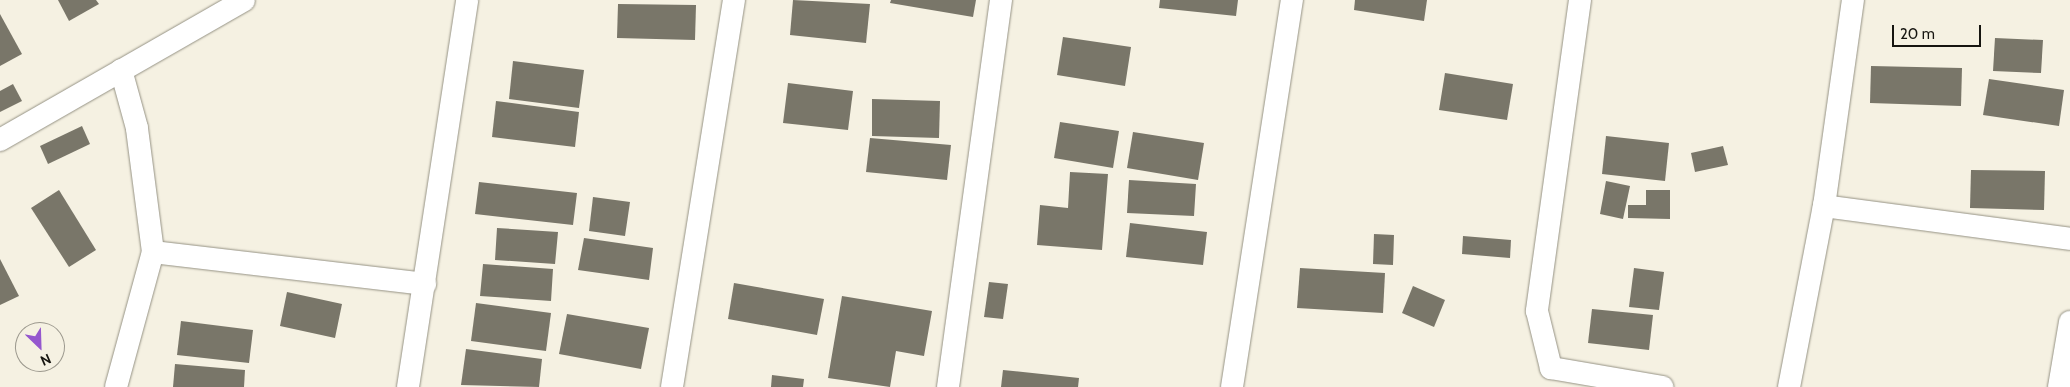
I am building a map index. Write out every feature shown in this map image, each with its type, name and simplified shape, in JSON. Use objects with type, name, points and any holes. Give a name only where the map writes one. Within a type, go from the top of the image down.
[{"type":"street","points":[[0,140],[244,0]]},
{"type":"street","points":[[408,387],[467,0]]},
{"type":"street","points":[[672,387],[734,0]]},
{"type":"street","points":[[948,387],[1000,0]]},
{"type":"street","points":[[1232,387],[1292,0]]},
{"type":"street","points":[[1580,0],[1536,311],[1551,368],[1662,387]]},
{"type":"street","points":[[1789,387],[1824,206],[1853,0]]},
{"type":"street","points":[[116,387],[153,252],[137,128],[121,70]]},
{"type":"street","points":[[1824,206],[2070,239]]},
{"type":"street","points":[[153,252],[425,284]]},
{"type":"street","points":[[2058,387],[2070,322]]},
{"type":"building","points":[[58,0],[96,0],[99,4],[69,21]]},
{"type":"building","points":[[793,0],[870,4],[866,43],[790,35]]},
{"type":"building","points":[[891,0],[976,0],[973,17],[890,3]]},
{"type":"building","points":[[1160,0],[1238,0],[1236,16],[1159,8]]},
{"type":"building","points":[[1355,0],[1427,0],[1424,21],[1354,10]]},
{"type":"building","points":[[618,4],[696,5],[695,40],[617,38]]},
{"type":"building","points":[[0,14],[22,54],[0,66]]},
{"type":"building","points":[[1063,37],[1131,47],[1125,86],[1057,75]]},
{"type":"building","points":[[1995,38],[2043,40],[2041,73],[1993,71]]},
{"type":"building","points":[[513,61],[584,70],[579,108],[509,99]]},
{"type":"building","points":[[1871,66],[1962,68],[1961,106],[1870,103]]},
{"type":"building","points":[[1445,73],[1513,84],[1507,120],[1439,110]]},
{"type":"building","points":[[1989,79],[2064,90],[2059,126],[1983,115]]},
{"type":"building","points":[[788,83],[853,91],[848,130],[783,123]]},
{"type":"building","points":[[13,84],[22,101],[0,112],[0,91]]},
{"type":"building","points":[[872,99],[940,101],[939,138],[872,136]]},
{"type":"building","points":[[496,101],[579,112],[575,147],[492,137]]},
{"type":"building","points":[[1060,122],[1119,131],[1113,168],[1054,158]]},
{"type":"building","points":[[82,126],[90,144],[48,164],[40,146]]},
{"type":"building","points":[[1133,132],[1204,143],[1198,180],[1127,168]]},
{"type":"building","points":[[1606,136],[1669,143],[1665,181],[1602,174]]},
{"type":"building","points":[[870,138],[951,145],[947,180],[866,172]]},
{"type":"building","points":[[1723,146],[1728,165],[1695,172],[1691,153]]},
{"type":"building","points":[[1971,170],[2045,171],[2044,210],[1970,208]]},
{"type":"building","points":[[1070,172],[1108,174],[1102,250],[1037,245],[1040,205],[1068,208]]},
{"type":"building","points":[[1129,180],[1196,184],[1194,216],[1127,213]]},
{"type":"building","points":[[1606,181],[1630,186],[1623,219],[1600,214]]},
{"type":"building","points":[[479,182],[577,193],[573,225],[475,214]]},
{"type":"building","points":[[59,190],[96,250],[69,267],[31,208]]},
{"type":"building","points":[[1646,190],[1670,190],[1670,219],[1628,218],[1628,205],[1646,205]]},
{"type":"building","points":[[593,197],[630,202],[625,236],[589,231]]},
{"type":"building","points":[[1130,223],[1207,232],[1203,265],[1126,257]]},
{"type":"building","points":[[497,228],[558,232],[555,264],[495,260]]},
{"type":"building","points":[[1374,234],[1394,235],[1393,265],[1373,264]]},
{"type":"building","points":[[1463,236],[1511,240],[1510,258],[1462,254]]},
{"type":"building","points":[[584,238],[653,248],[649,280],[578,270]]},
{"type":"building","points":[[0,259],[19,296],[0,305]]},
{"type":"building","points":[[483,264],[553,269],[551,301],[480,296]]},
{"type":"building","points":[[1300,268],[1385,273],[1383,313],[1297,308]]},
{"type":"building","points":[[1634,268],[1664,272],[1659,310],[1629,307]]},
{"type":"building","points":[[989,282],[1008,284],[1003,319],[984,317]]},
{"type":"building","points":[[734,283],[824,299],[817,335],[728,319]]},
{"type":"building","points":[[1413,286],[1445,300],[1434,327],[1402,313]]},
{"type":"building","points":[[287,292],[342,304],[335,338],[280,326]]},
{"type":"building","points":[[842,296],[932,311],[924,356],[896,351],[890,387],[828,378]]},
{"type":"building","points":[[476,303],[551,313],[546,351],[471,341]]},
{"type":"building","points":[[1592,309],[1653,315],[1649,350],[1588,343]]},
{"type":"building","points":[[567,314],[649,328],[641,369],[559,354]]},
{"type":"building","points":[[181,321],[253,330],[249,363],[177,355]]},
{"type":"building","points":[[466,349],[542,359],[539,387],[461,385]]},
{"type":"building","points":[[175,364],[245,370],[244,387],[173,387]]},
{"type":"building","points":[[1003,370],[1079,378],[1078,387],[1001,387]]},
{"type":"building","points":[[772,375],[804,379],[803,387],[771,387]]}]
